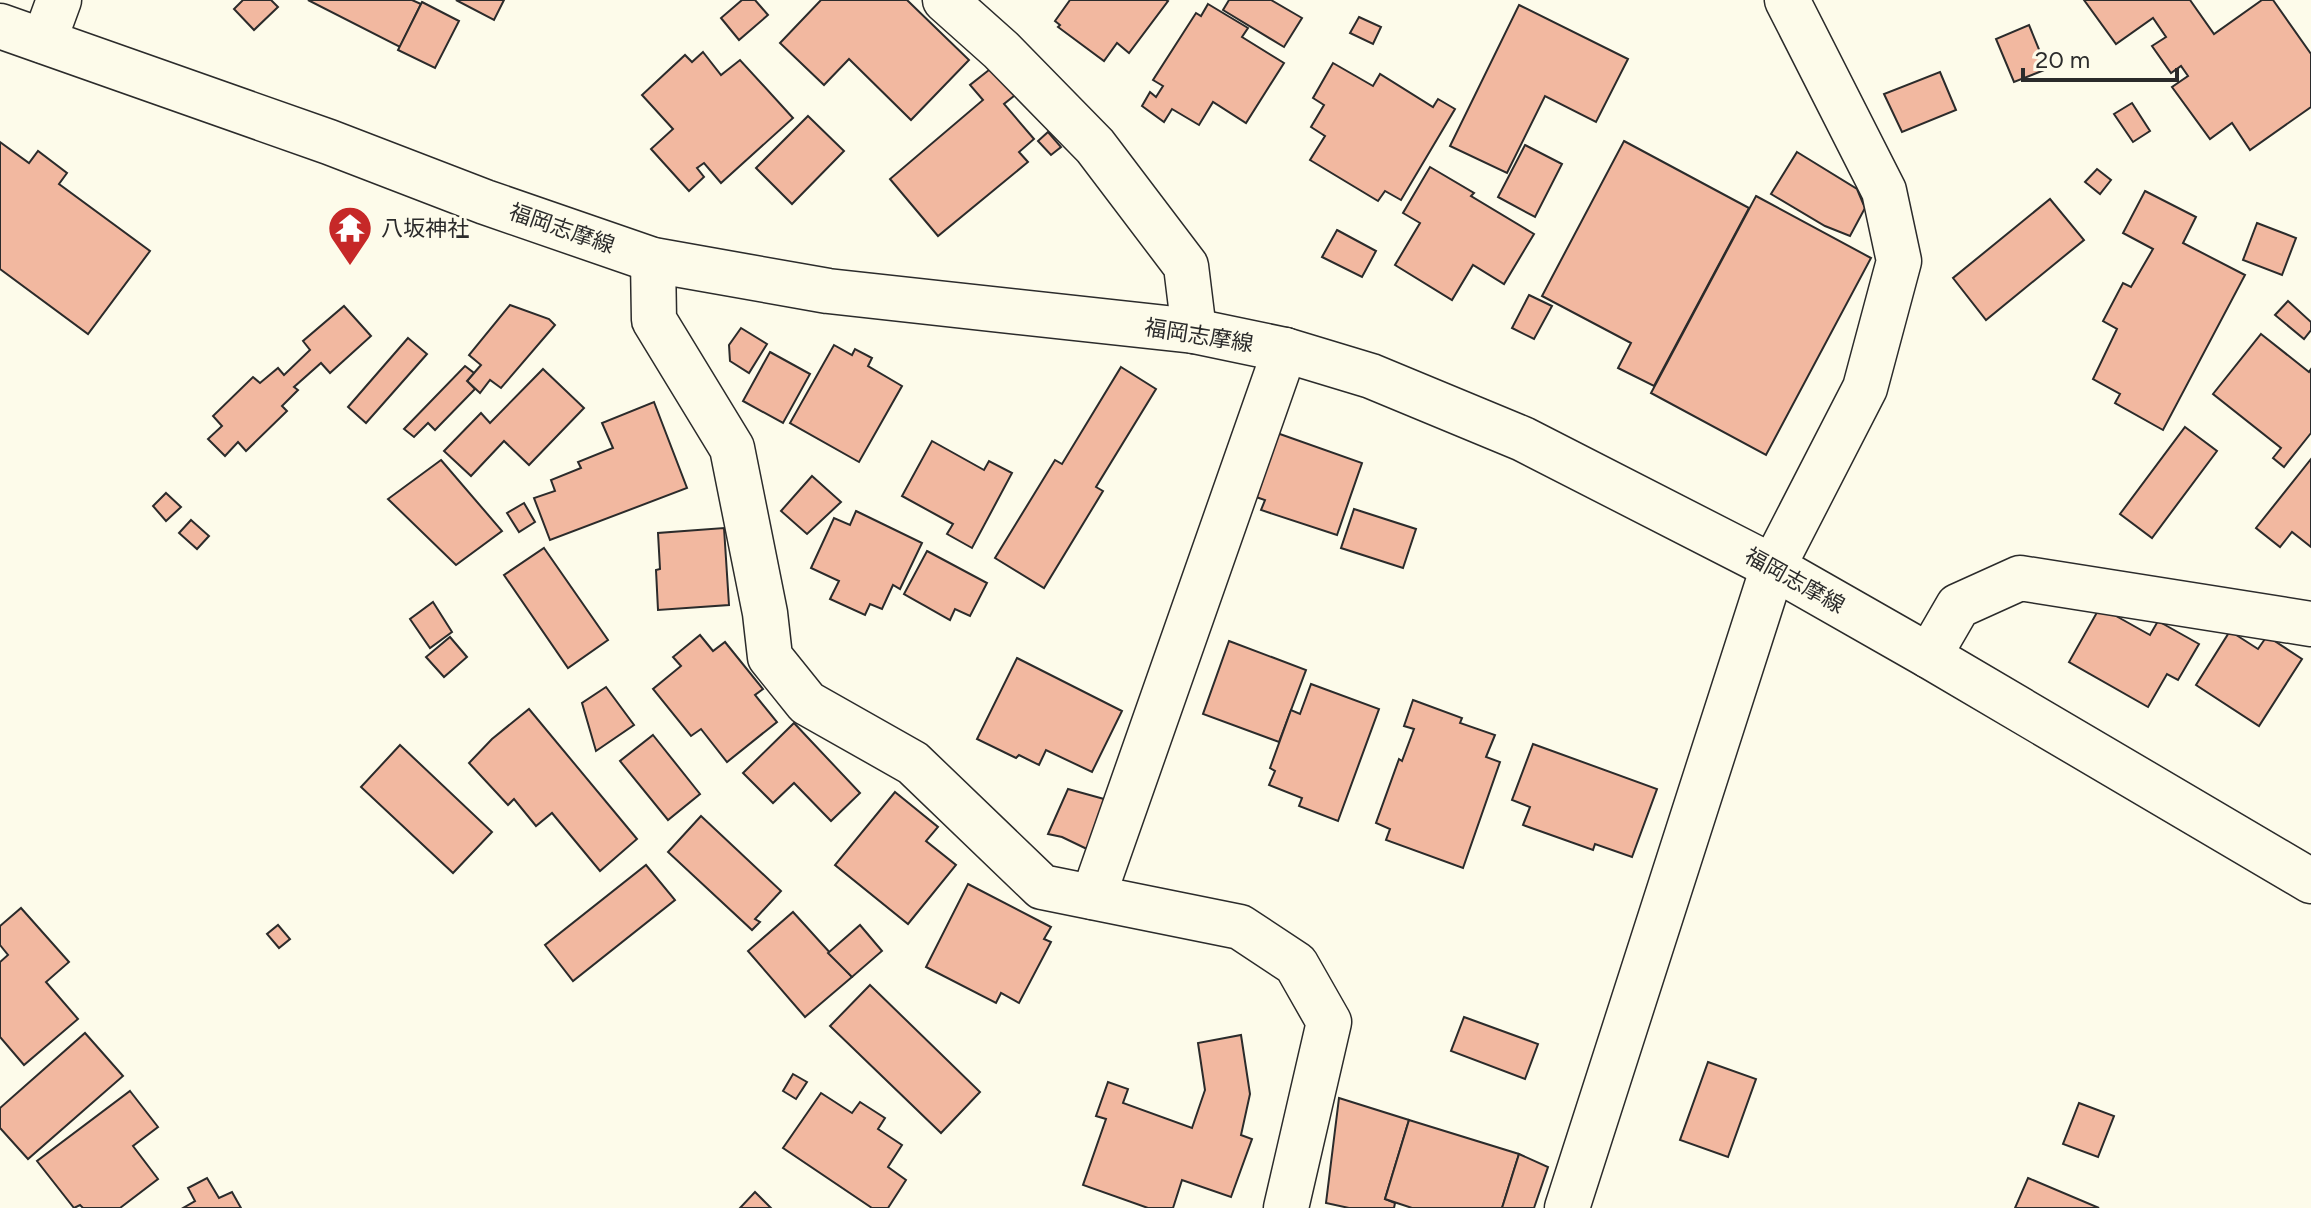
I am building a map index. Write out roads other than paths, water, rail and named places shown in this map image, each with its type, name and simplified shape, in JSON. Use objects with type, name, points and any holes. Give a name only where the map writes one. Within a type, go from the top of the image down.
[{"type":"street","points":[[44,41],[59,0]]},
{"type":"street","points":[[945,0],[1001,50],[1095,146],[1186,266],[1194,331]]},
{"type":"street","points":[[1567,1208],[1773,567],[1865,388],[1899,261],[1884,191],[1787,0]]},
{"type":"street","name":"福岡志摩線","points":[[0,26],[653,260],[828,291],[1194,331],[1285,350],[1371,376],[1523,439],[1773,567],[2311,881]]},
{"type":"street","points":[[653,260],[654,320],[732,448],[765,613],[770,657],[807,703],[913,763],[1042,887],[1240,927],[1296,964],[1329,1022],[1286,1208]]},
{"type":"street","points":[[1093,897],[1285,350]]},
{"type":"street","points":[[1929,656],[1958,606],[2020,578],[2311,624]]},
{"type":"place","name":"八坂神社","points":[[350,267]]}]
